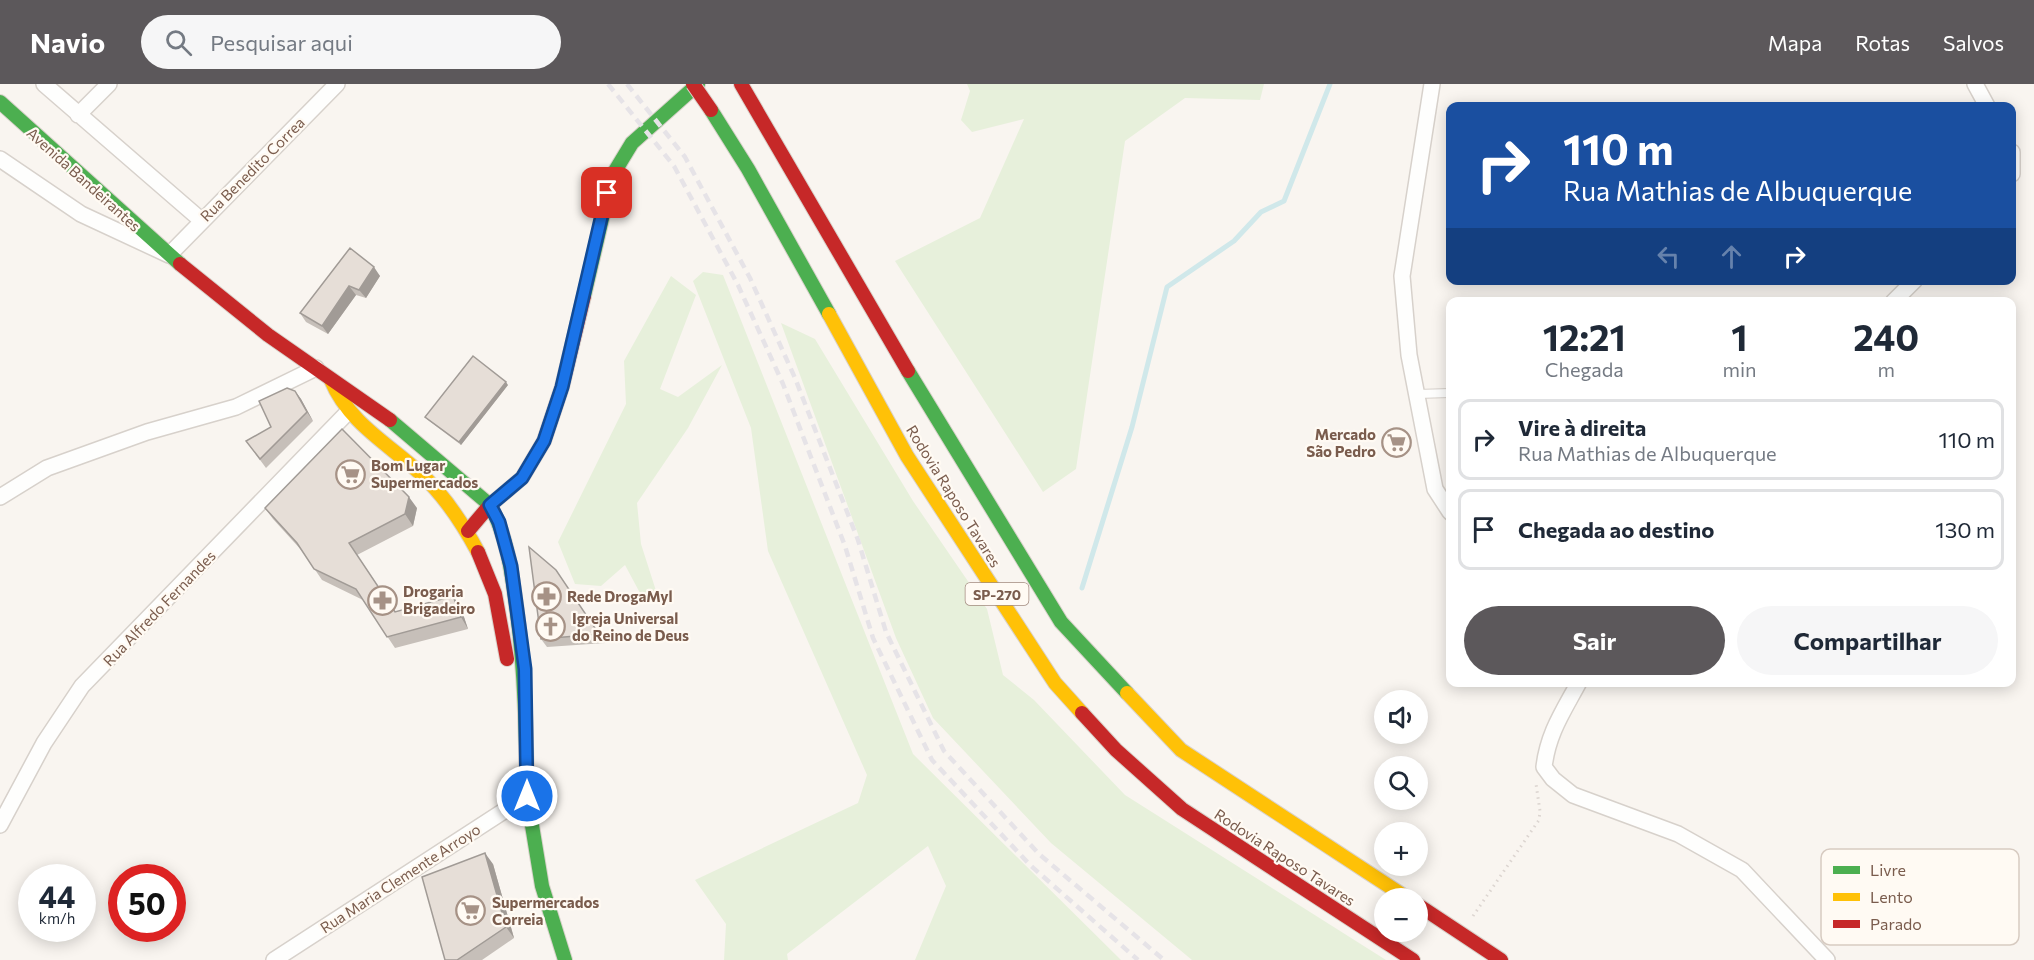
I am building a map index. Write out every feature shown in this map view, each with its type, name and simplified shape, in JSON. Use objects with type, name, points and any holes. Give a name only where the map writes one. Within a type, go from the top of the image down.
[{"type":"main road","name":"Rodovia Raposo Tavares","points":[[693,84],[748,169],[907,456],[1055,683],[1116,750],[1182,809],[1413,960]]},
{"type":"main road","points":[[468,531],[490,505],[522,478],[544,441],[565,375],[602,210],[612,176],[632,143],[698,84]]},
{"type":"main road","name":"Rodovia Raposo Tavares","points":[[741,84],[888,338],[1060,622],[1181,750],[1392,888]]},
{"type":"main road","name":"Avenida Bandeirantes","points":[[0,102],[169,255],[268,335],[397,425],[490,505],[499,522],[511,566],[525,669],[527,796]]},
{"type":"main road","name":"Avenida Bandeirantes","points":[[331,379],[347,413],[422,475],[468,531],[484,558],[504,631],[542,886],[565,960]]},
{"type":"main road","points":[[1428,912],[1501,960]]},
{"type":"street","points":[[44,84],[201,220]]},
{"type":"street","points":[[78,115],[110,84]]},
{"type":"street","name":"Rua Benedito Correa","points":[[169,255],[337,84]]},
{"type":"street","points":[[1432,84],[1402,276],[1409,355],[1435,489],[1446,506]]},
{"type":"street","points":[[1975,84],[1986,102]]},
{"type":"street","name":"Avenida Bandeirantes","points":[[0,159],[81,214],[169,255]]},
{"type":"street","points":[[1898,297],[1911,285]]},
{"type":"street","points":[[0,497],[47,468],[147,432],[236,407],[316,368]]},
{"type":"street","name":"Rua Alfredo Fernandes","points":[[0,825],[44,743],[82,686],[347,413]]},
{"type":"street","points":[[1577,687],[1550,734],[1546,747],[1544,767],[1553,779],[1574,795],[1677,834],[1742,870],[1827,960]]},
{"type":"street","name":"Rua Maria Clemente Arroyo","points":[[274,960],[527,796]]},
{"type":"lane","points":[[1417,394],[1446,393]]},
{"type":"path","points":[[1471,921],[1539,820],[1536,777],[1544,767]]},
{"type":"green space","points":[[967,84],[1264,84],[1260,100],[1185,98],[1125,141],[1076,469],[1043,492],[895,261],[980,218],[1024,119],[972,132],[961,120],[970,91]]},
{"type":"green space","points":[[703,272],[723,275],[913,754],[1121,960],[915,960],[946,886],[928,846],[787,954],[788,960],[724,960],[726,924],[695,880],[858,803],[867,775],[768,551],[751,428],[693,281]]},
{"type":"green space","points":[[671,276],[696,295],[660,389],[678,397],[722,365],[688,428],[637,503],[641,544],[658,597],[640,593],[625,565],[601,586],[575,584],[558,542],[626,404],[624,361]]},
{"type":"green space","points":[[781,323],[815,339],[913,501],[987,609],[1003,675],[1034,700],[1125,795],[1386,960],[1192,960],[1051,843],[933,718],[896,638]]},
{"type":"building","points":[[350,248],[374,267],[359,290],[349,286],[322,326],[300,313]]},
{"type":"building","points":[[473,356],[506,382],[459,442],[425,417]]},
{"type":"building","points":[[287,388],[295,391],[307,412],[260,459],[246,441],[271,427],[259,401]]},
{"type":"building","name":"Bom Lugar Supermercados","points":[[342,429],[409,497],[405,514],[349,543],[395,612],[453,596],[461,617],[387,637],[356,589],[314,569],[297,543],[265,508]]},
{"type":"building","points":[[529,547],[556,570],[599,634],[541,639]]},
{"type":"building","name":"Supermercados Correia","points":[[485,853],[506,927],[457,960],[445,960],[422,877]]},
{"type":"waterway","points":[[1082,588],[1132,427],[1167,287],[1234,241],[1261,212],[1284,201],[1330,84]]},
{"type":"railway","points":[[608,84],[674,166],[738,285],[783,384],[845,546],[873,638],[932,760],[1030,865],[1138,960]]},
{"type":"railway","points":[[627,84],[685,157],[750,278],[795,378],[858,540],[886,632],[944,751],[1039,854],[1164,960]]},
{"type":"traffic: fast","points":[[584,296],[612,176],[632,143],[698,84]]},
{"type":"traffic: fast","points":[[0,102],[180,264]]},
{"type":"traffic: fast","points":[[711,110],[748,169],[829,314]]},
{"type":"traffic: fast","points":[[908,371],[1061,622],[1127,693]]},
{"type":"traffic: fast","points":[[390,420],[490,505],[501,530],[511,571],[520,635],[525,704],[527,796]]},
{"type":"traffic: fast","points":[[525,783],[542,886],[565,960]]},
{"type":"traffic: slow","points":[[829,314],[907,456],[1055,683],[1082,713]]},
{"type":"traffic: slow","points":[[331,380],[358,420],[437,490],[459,520],[478,552]]},
{"type":"traffic: slow","points":[[1127,693],[1181,750],[1392,888]]},
{"type":"traffic: jam","points":[[693,84],[711,110]]},
{"type":"traffic: jam","points":[[741,84],[908,371]]},
{"type":"traffic: jam","points":[[180,264],[268,335],[390,420]]},
{"type":"traffic: jam","points":[[468,531],[490,505],[522,478],[544,441],[562,387],[584,296]]},
{"type":"traffic: jam","points":[[478,552],[495,594],[507,659]]},
{"type":"traffic: jam","points":[[1082,713],[1116,750],[1182,809],[1413,960]]},
{"type":"traffic: jam","points":[[1428,912],[1501,960]]},
{"type":"place","name":"Mercado São Pedro","points":[[1397,443]]},
{"type":"place","name":"Bom Lugar Supermercados","points":[[350,474]]},
{"type":"place","name":"Rede DrogaMyl","points":[[546,596]]},
{"type":"place","name":"Drogaria Brigadeiro","points":[[382,600]]},
{"type":"place","name":"Igreja Universal do Reino de Deus","points":[[551,627]]},
{"type":"place","name":"Supermercados Correia","points":[[471,911]]},
{"type":"route","points":[[527,796],[525,669],[511,566],[499,522],[490,505],[522,478],[539,454],[544,441],[562,387],[607,193]]}]
